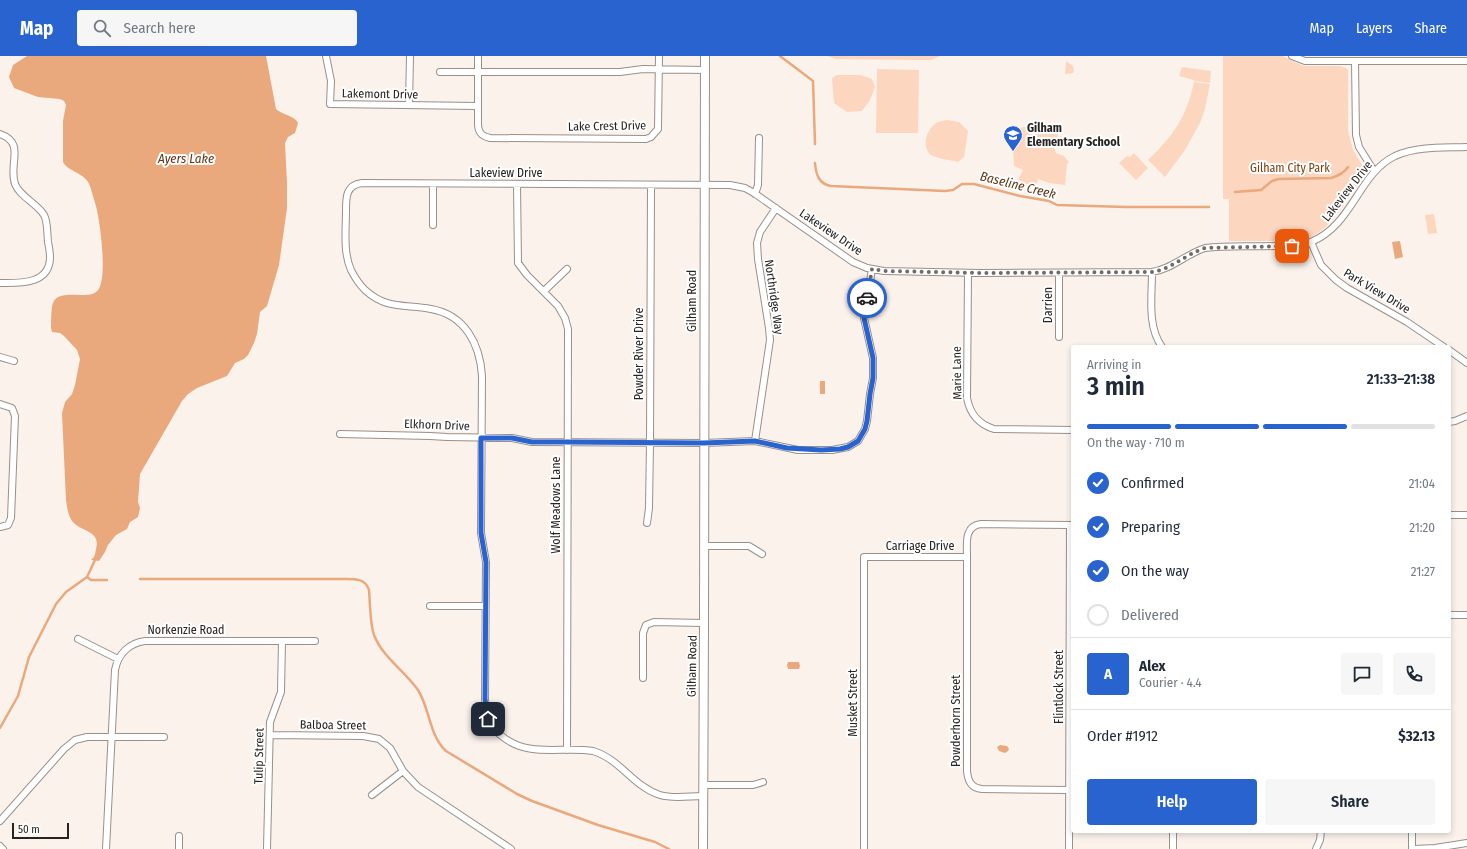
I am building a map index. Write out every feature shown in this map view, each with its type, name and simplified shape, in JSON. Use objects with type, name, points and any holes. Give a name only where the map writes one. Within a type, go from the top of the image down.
[{"type":"street","name":"Lakemont Drive","points":[[326,56],[331,81],[330,104],[477,106]]},
{"type":"street","points":[[409,105],[410,56]]},
{"type":"street","points":[[477,106],[478,56]]},
{"type":"street","name":"Lake Crest Drive","points":[[477,106],[478,128],[481,134],[490,138],[646,139],[651,137],[658,128],[659,56]]},
{"type":"street","name":"Gilham Road","points":[[702,849],[705,56]]},
{"type":"street","points":[[1292,56],[1305,60],[1467,61]]},
{"type":"street","points":[[1355,61],[1356,135],[1359,148],[1374,171]]},
{"type":"street","points":[[440,72],[620,72],[643,69],[705,70]]},
{"type":"street","points":[[0,134],[9,138],[14,143],[14,176],[17,188],[40,210],[45,217],[50,256],[46,271],[38,278],[24,283],[0,283]]},
{"type":"street","points":[[755,194],[758,185],[759,138]]},
{"type":"street","name":"Lakeview Drive","points":[[481,438],[481,362],[475,343],[466,328],[450,316],[433,309],[393,306],[378,300],[359,284],[351,270],[346,251],[346,196],[349,188],[357,183],[738,186],[755,194],[853,262],[872,269],[884,271],[968,273],[1152,272],[1165,269],[1205,248],[1292,246],[1311,242],[1332,230],[1339,223],[1374,171],[1395,156],[1429,148],[1467,148]]},
{"type":"street","points":[[433,184],[433,225]]},
{"type":"street","name":"Wolf Meadows Lane","points":[[517,184],[518,263],[527,275],[544,291],[561,311],[567,323],[568,329],[567,750]]},
{"type":"street","name":"Powder River Drive","points":[[647,523],[649,508],[650,443],[651,185]]},
{"type":"street","name":"Northridge Way","points":[[755,441],[770,340],[758,259],[757,240],[762,229],[776,208]]},
{"type":"street","name":"Park View Drive","points":[[1311,242],[1321,264],[1336,280],[1347,288],[1407,322],[1441,345]]},
{"type":"street","points":[[544,291],[567,269]]},
{"type":"street","points":[[863,446],[858,441],[865,429],[867,421],[874,371],[873,358],[864,318],[872,269]]},
{"type":"street","points":[[1152,272],[1153,329],[1161,345]]},
{"type":"street","name":"Marie Lane","points":[[968,273],[967,398],[973,415],[979,422],[994,429],[1071,430]]},
{"type":"street","name":"Darrien","points":[[1059,273],[1059,338]]},
{"type":"street","points":[[1451,351],[1467,363]]},
{"type":"street","points":[[0,357],[14,361]]},
{"type":"street","points":[[0,527],[8,524],[11,518],[14,416],[12,408],[3,404]]},
{"type":"street","points":[[1451,422],[1455,422],[1467,416]]},
{"type":"street","name":"Elkhorn Drive","points":[[340,434],[512,438],[532,442],[704,443],[755,441],[787,448],[821,450],[840,449],[848,447],[858,441]]},
{"type":"street","points":[[481,438],[481,533],[486,562],[485,706],[491,724],[499,734],[518,747],[530,749],[587,750],[600,753],[612,760],[644,787],[659,794],[667,796],[703,796]]},
{"type":"street","points":[[1451,515],[1467,515]]},
{"type":"street","name":"Carriage Drive","points":[[864,557],[967,557],[968,534],[975,525],[1070,525]]},
{"type":"street","name":"Flintlock Street","points":[[1069,849],[1070,525]]},
{"type":"street","points":[[704,546],[749,546],[762,554]]},
{"type":"street","name":"Musket Street","points":[[864,557],[864,849]]},
{"type":"street","name":"Powderhorn Street","points":[[967,557],[967,771],[965,782],[976,788],[982,789],[1070,790]]},
{"type":"street","points":[[430,606],[485,606]]},
{"type":"street","points":[[1451,615],[1467,615]]},
{"type":"street","points":[[643,678],[643,633],[646,625],[654,622],[704,623]]},
{"type":"street","points":[[78,639],[118,659],[116,670],[106,849]]},
{"type":"street","name":"Norkenzie Road","points":[[118,659],[124,651],[132,645],[145,641],[315,641]]},
{"type":"street","name":"Tulip Street","points":[[267,849],[271,718],[281,692],[282,641]]},
{"type":"street","name":"Balboa Street","points":[[270,735],[363,736],[379,739],[390,748],[403,771],[418,787],[511,849]]},
{"type":"street","points":[[0,821],[68,744],[80,738],[164,737]]},
{"type":"street","points":[[372,795],[403,771]]},
{"type":"street","points":[[703,785],[750,785],[762,782]]},
{"type":"street","points":[[1173,833],[1173,849]]},
{"type":"street","points":[[1316,849],[1320,840],[1321,833]]},
{"type":"street","points":[[1412,833],[1413,849],[1435,848],[1467,843]]},
{"type":"street","points":[[179,836],[179,849]]},
{"type":"street","points":[[0,846],[3,849]]},
{"type":"green space","points":[[827,56],[940,56],[931,60],[920,60],[836,59]]},
{"type":"green space","name":"Gilham City Park","points":[[1223,56],[1283,56],[1304,66],[1340,66],[1348,70],[1348,130],[1353,150],[1364,168],[1365,173],[1332,221],[1315,235],[1306,239],[1295,241],[1229,241],[1229,199],[1223,199]]},
{"type":"green space","points":[[1066,61],[1073,66],[1073,73],[1065,74]]},
{"type":"green space","points":[[1182,67],[1211,71],[1210,83],[1194,81],[1179,76]]},
{"type":"green space","points":[[877,69],[919,70],[918,133],[876,133]]},
{"type":"green space","points":[[837,75],[861,75],[872,79],[875,87],[870,100],[862,111],[847,112],[834,103],[832,78]]},
{"type":"green space","points":[[1194,82],[1210,84],[1205,109],[1200,123],[1185,150],[1165,177],[1148,160],[1172,134],[1178,125],[1187,106]]},
{"type":"green space","points":[[947,120],[959,122],[968,131],[964,157],[958,162],[933,156],[927,149],[926,139],[930,129],[938,122]]},
{"type":"green space","points":[[1036,123],[1041,127],[1054,129],[1058,134],[1054,148],[1056,153],[1064,156],[1069,162],[1067,164],[1065,185],[1049,183],[1038,179],[1035,188],[1018,180],[1023,170],[1014,166],[1012,131]]},
{"type":"green space","points":[[1134,153],[1148,168],[1136,180],[1119,163],[1127,156],[1130,157]]},
{"type":"green space","points":[[1434,214],[1437,233],[1428,234],[1425,215]]},
{"type":"water","name":"Ayers Lake","points":[[27,56],[266,56],[276,109],[281,113],[294,118],[298,123],[295,133],[288,137],[285,143],[287,208],[279,265],[267,306],[260,312],[257,334],[254,343],[248,355],[244,359],[235,363],[227,376],[197,388],[188,394],[182,401],[140,474],[138,502],[140,508],[138,517],[130,522],[127,529],[116,535],[108,545],[99,561],[91,560],[94,557],[97,543],[96,538],[90,532],[76,525],[72,521],[66,500],[62,413],[65,402],[72,394],[75,385],[80,359],[77,350],[64,336],[60,333],[52,332],[51,328],[52,305],[54,300],[63,295],[91,294],[96,292],[100,287],[103,265],[100,225],[88,181],[63,162],[63,121],[66,105],[64,101],[60,99],[38,97],[14,88],[9,77],[13,65]]},
{"type":"water","points":[[1400,241],[1403,257],[1395,259],[1392,242]]},
{"type":"water","points":[[820,381],[825,381],[825,394],[820,394]]},
{"type":"water","points":[[788,662],[799,662],[799,669],[788,669]]},
{"type":"water","points":[[1000,745],[1007,746],[1009,749],[1008,751],[1005,753],[999,751],[997,747]]},
{"type":"waterway","name":"Baseline Creek","points":[[780,56],[813,81],[815,144]]},
{"type":"waterway","name":"Baseline Creek","points":[[815,163],[816,171],[821,181],[831,186],[945,191],[953,190],[962,184],[974,184],[1020,196],[1049,201],[1057,205],[1209,207]]},
{"type":"waterway","points":[[1235,192],[1261,190],[1272,181],[1278,179],[1331,178],[1341,174],[1348,167]]},
{"type":"waterway","points":[[95,560],[87,577],[91,580],[107,580]]},
{"type":"waterway","points":[[0,728],[18,696],[29,657],[56,604],[66,592],[87,577]]},
{"type":"waterway","points":[[140,579],[349,579],[361,581],[369,590],[370,613],[374,635],[388,658],[418,690],[422,697],[436,737],[440,745],[446,751],[517,794],[532,801],[598,825],[655,842],[669,849]]},
{"type":"way so far","points":[[867,298],[872,269],[884,271],[982,273],[1152,272],[1165,269],[1205,248],[1292,246]]},
{"type":"place","name":"Gilham Elementary School","points":[[1013,152]]},
{"type":"route","points":[[488,719],[485,706],[486,562],[481,533],[481,438],[517,438],[532,442],[704,443],[755,441],[798,450],[840,449],[848,447],[858,441],[865,429],[873,378],[873,358],[864,318],[867,298]]}]
